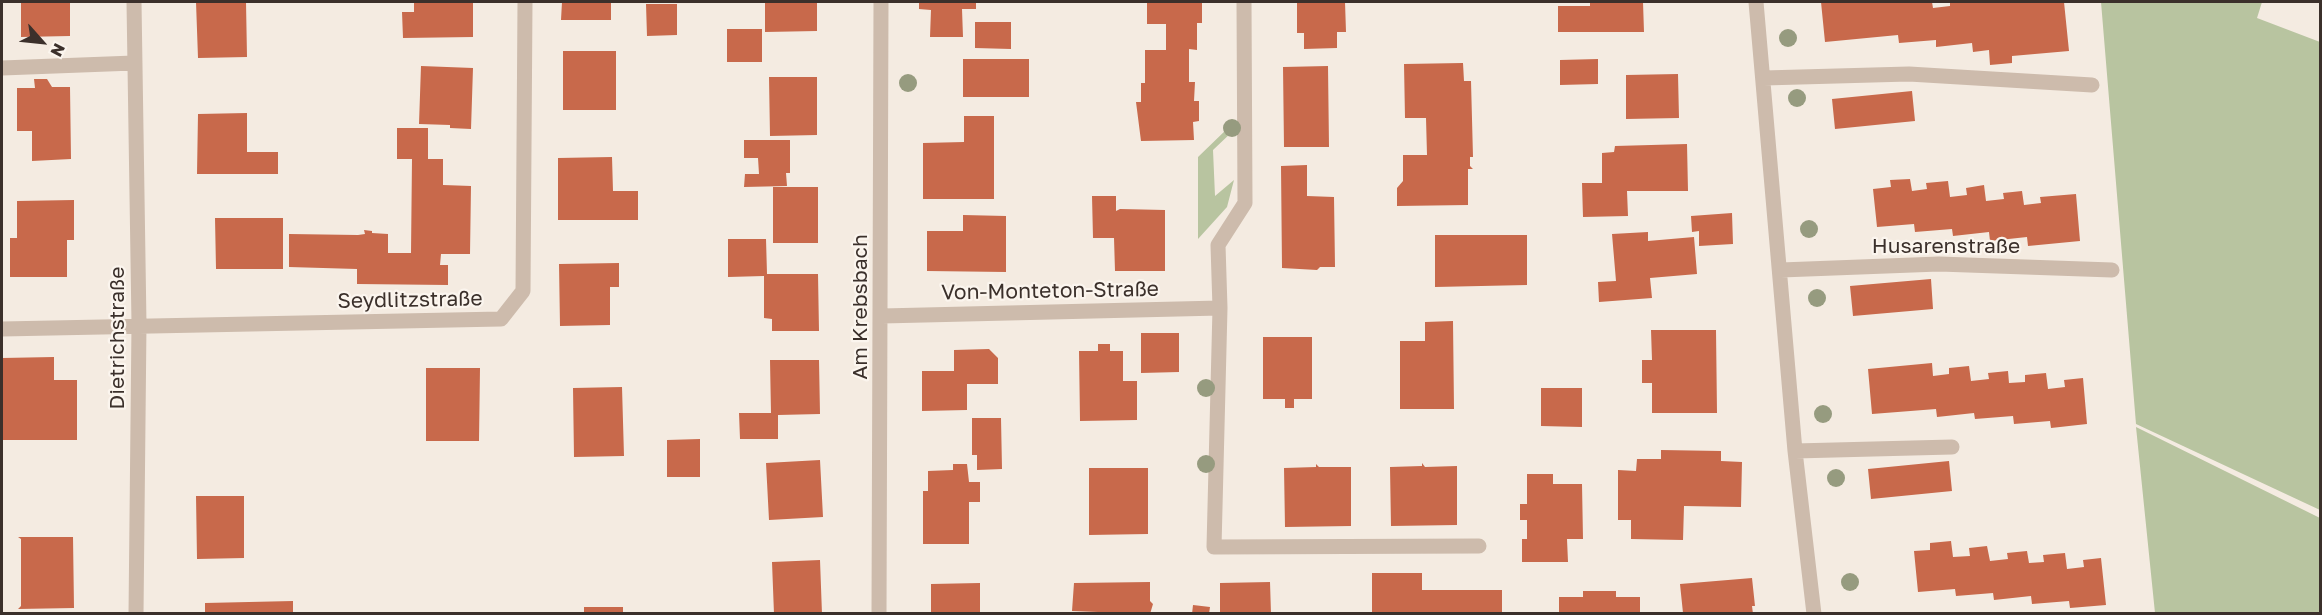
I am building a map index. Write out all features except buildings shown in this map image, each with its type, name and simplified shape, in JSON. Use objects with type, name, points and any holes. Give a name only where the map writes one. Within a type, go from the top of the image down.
[{"type":"street","name":"Dietrichstraße","points":[[134,2],[139,324],[136,614]]},
{"type":"street","name":"Seydlitzstraße","points":[[139,324],[501,320],[523,291],[525,2]]},
{"type":"street","name":"Am Krebsbach","points":[[879,614],[882,316],[881,2]]},
{"type":"street","points":[[1244,2],[1245,203],[1218,245],[1220,308],[1214,547],[1479,546]]},
{"type":"street","points":[[1755,2],[1764,78],[1795,451],[1814,614]]},
{"type":"street","points":[[2,68],[134,63]]},
{"type":"street","points":[[1764,78],[1909,74],[2092,85]]},
{"type":"street","name":"Husarenstraße","points":[[1781,270],[1939,264],[2112,270]]},
{"type":"street","name":"Von-Monteton-Straße","points":[[882,316],[1220,308]]},
{"type":"street","points":[[2,329],[139,324]]},
{"type":"street","points":[[1795,451],[1952,447]]},
{"type":"green space","points":[[2101,2],[2262,2],[2257,18],[2320,42],[2320,510],[2136,424]]},
{"type":"green space","points":[[1228,122],[1233,122],[1233,131],[1213,150],[1215,196],[1234,180],[1227,207],[1198,239],[1198,157],[1228,128]]},
{"type":"green space","points":[[2136,427],[2320,518],[2320,613],[2155,613]]}]
